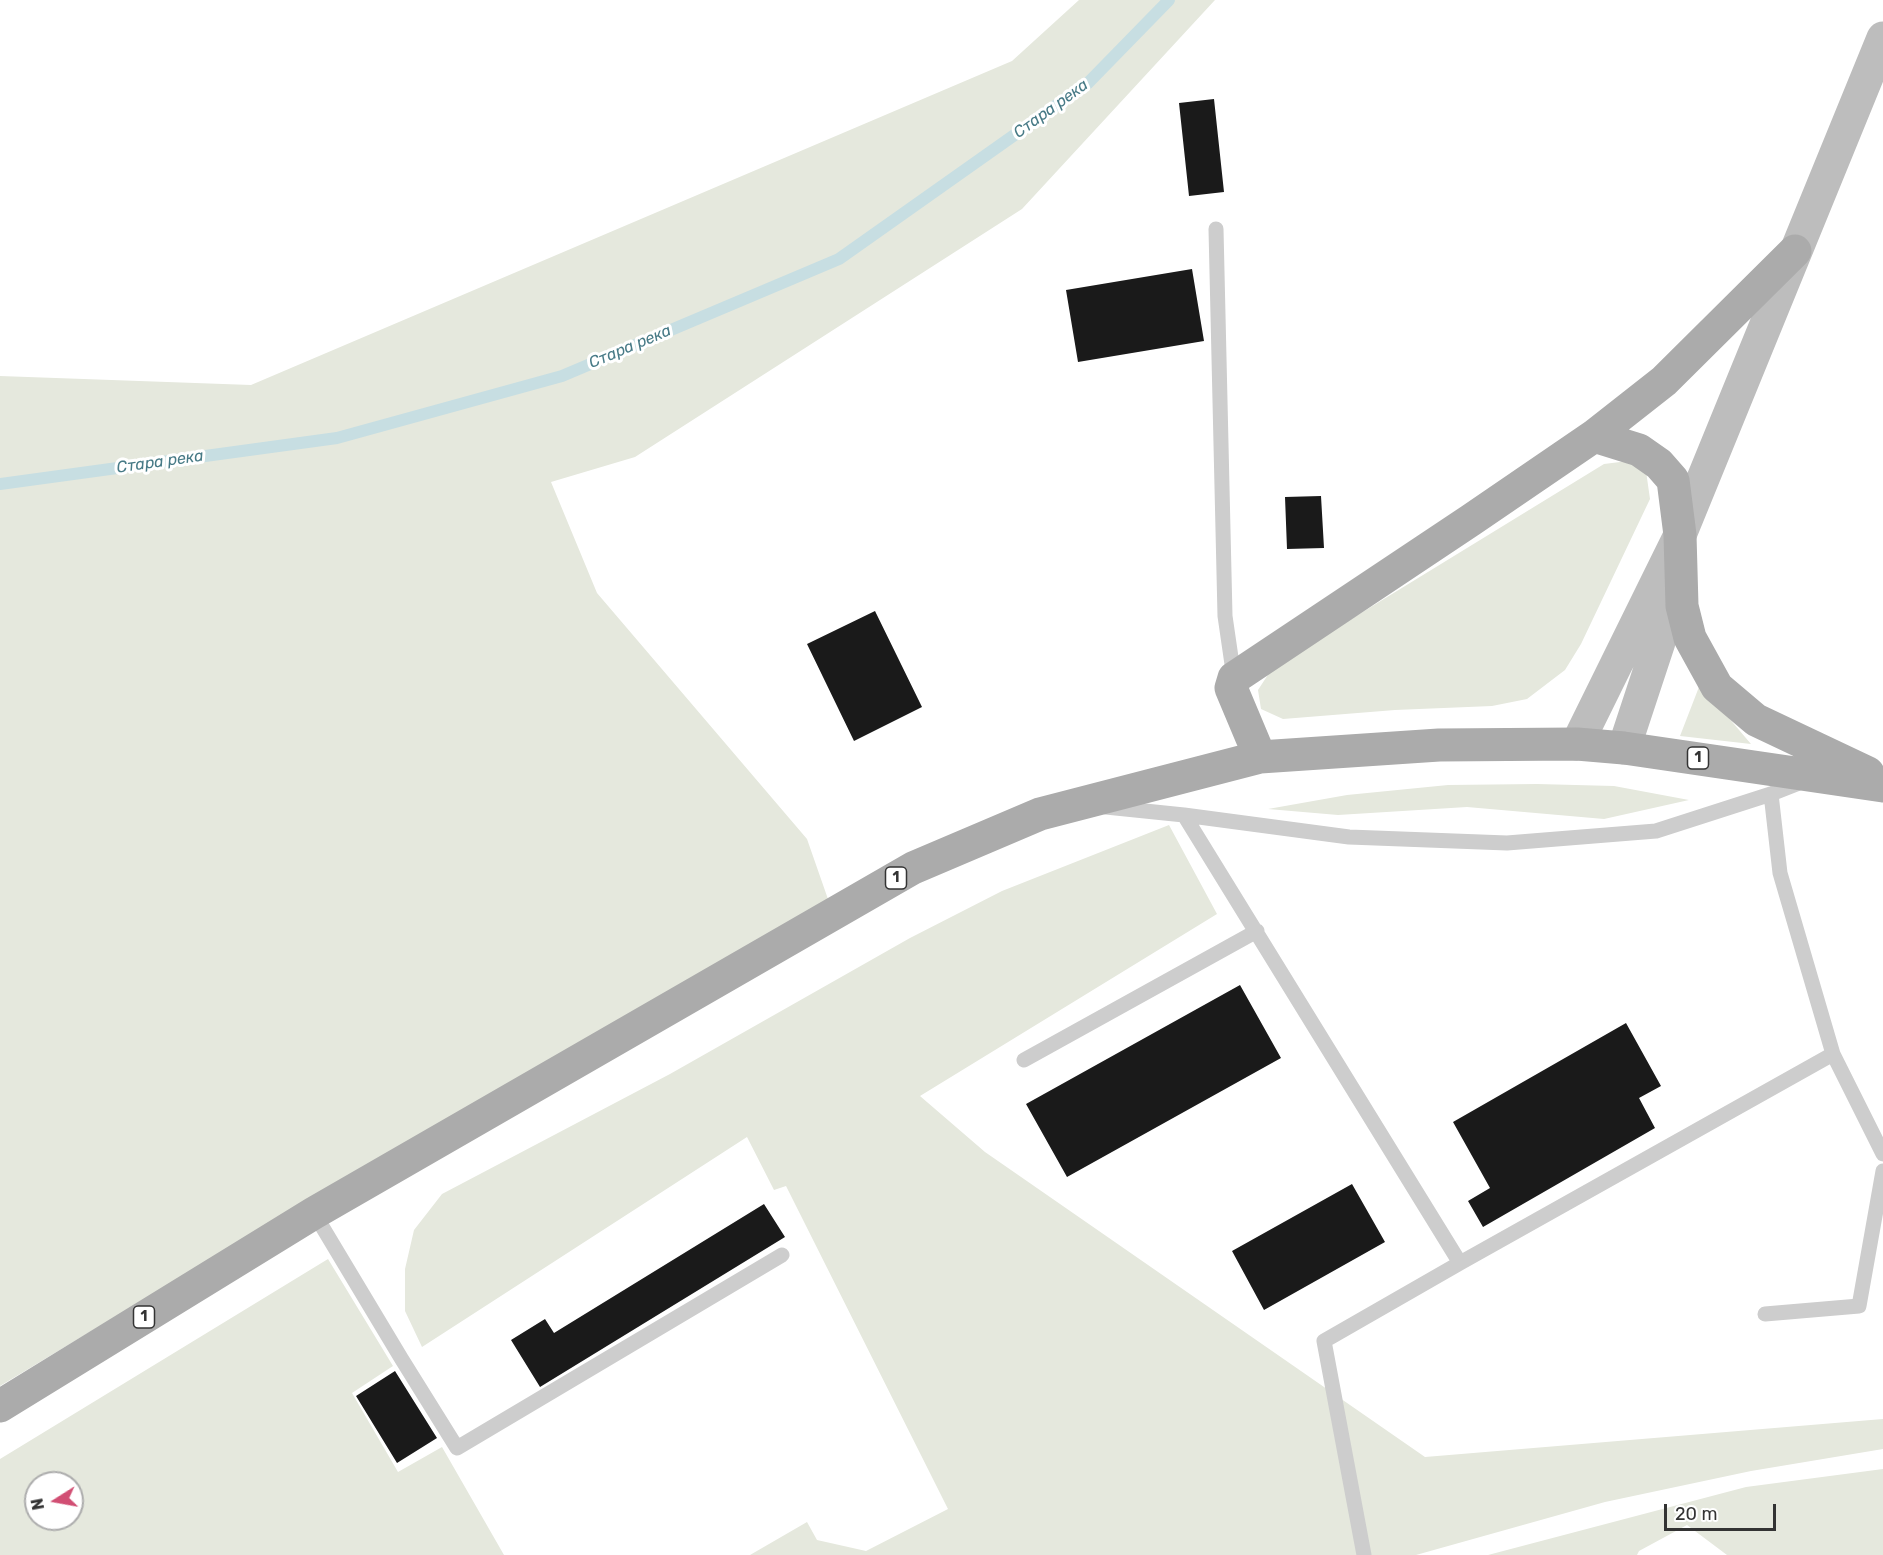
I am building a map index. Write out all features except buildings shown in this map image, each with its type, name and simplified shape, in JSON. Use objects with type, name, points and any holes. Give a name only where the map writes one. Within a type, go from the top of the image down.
[{"type":"main road","points":[[1260,757],[1230,688],[1234,678],[1594,436],[1664,381],[1795,251]]},
{"type":"main road","points":[[1594,436],[1639,450],[1659,464],[1673,480],[1680,535],[1682,606],[1690,638],[1716,687],[1756,720],[1883,780]]},
{"type":"main road","name":"1","points":[[0,1406],[314,1213],[913,868],[1040,814],[1260,757],[1439,745],[1577,744],[1624,747],[1883,786]]},
{"type":"street","points":[[1577,744],[1680,535],[1883,38]]},
{"type":"street","points":[[1624,747],[1659,642],[1680,535]]},
{"type":"lane","points":[[1216,229],[1225,616],[1234,678]]},
{"type":"lane","points":[[1079,804],[1184,815],[1348,837],[1507,843],[1656,831],[1771,794],[1818,776]]},
{"type":"lane","points":[[1771,794],[1780,873],[1833,1054],[1883,1154]]},
{"type":"lane","points":[[1184,815],[1460,1263]]},
{"type":"lane","points":[[1024,1060],[1257,931]]},
{"type":"lane","points":[[1364,1555],[1324,1341],[1833,1054]]},
{"type":"lane","points":[[1765,1314],[1859,1306],[1883,1171]]},
{"type":"lane","points":[[314,1213],[457,1448],[782,1256]]},
{"type":"shaded area","points":[[1079,0],[1215,0],[1022,209],[635,457],[551,482],[597,593],[807,839],[829,902],[307,1201],[0,1386],[0,376],[251,385],[1012,61]]},
{"type":"shaded area","points":[[1628,461],[1646,471],[1650,499],[1581,644],[1565,670],[1527,699],[1492,706],[1395,710],[1283,719],[1261,709],[1258,690],[1273,667],[1604,464]]},
{"type":"shaded area","points":[[1704,674],[1722,710],[1751,744],[1680,736]]},
{"type":"shaded area","points":[[1448,785],[1614,786],[1689,800],[1604,819],[1467,807],[1338,815],[1268,809],[1347,795]]},
{"type":"shaded area","points":[[1169,825],[1217,914],[920,1096],[985,1152],[1425,1457],[1883,1419],[1883,1449],[1751,1471],[1605,1502],[1416,1555],[750,1555],[807,1522],[817,1540],[866,1551],[948,1509],[786,1186],[774,1190],[747,1137],[422,1347],[405,1311],[405,1269],[414,1230],[442,1194],[670,1074],[910,938],[1002,891]]},
{"type":"shaded area","points":[[328,1259],[393,1366],[352,1393],[398,1472],[442,1447],[504,1555],[0,1555],[0,1459]]},
{"type":"shaded area","points":[[1883,1469],[1883,1555],[1727,1555],[1687,1525],[1639,1551],[1637,1555],[1488,1555],[1746,1487]]},
{"type":"waterway","name":"Стара река","points":[[0,484],[337,438],[562,376],[839,259],[1088,83],[1169,0]]}]
